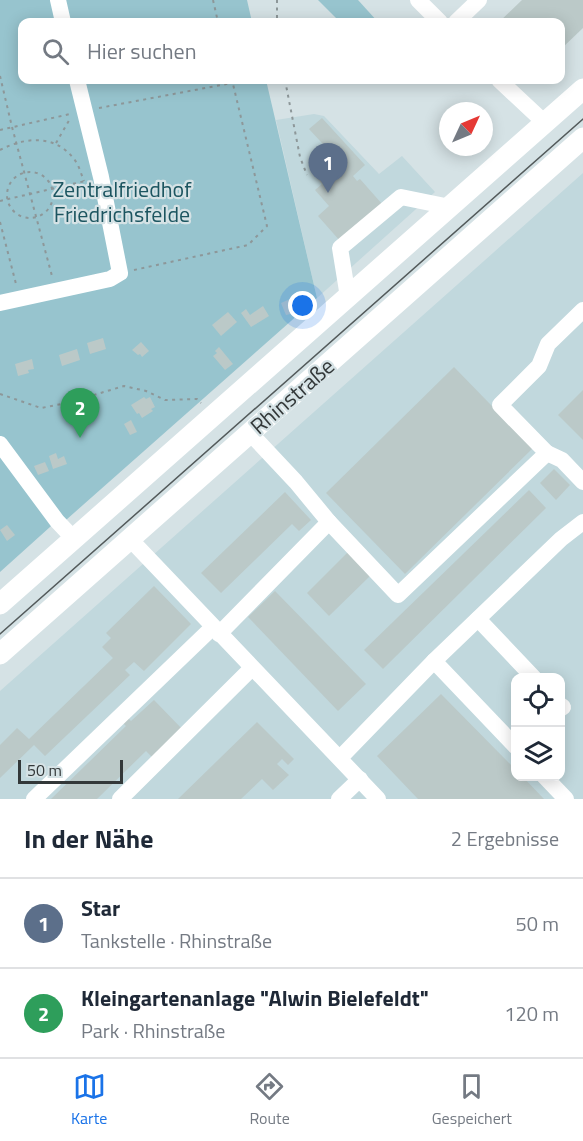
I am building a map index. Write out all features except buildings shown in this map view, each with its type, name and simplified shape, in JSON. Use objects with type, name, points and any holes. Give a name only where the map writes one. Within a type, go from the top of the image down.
[{"type":"main road","name":"Rhinstraße","points":[[0,604],[583,89]]},
{"type":"main road","name":"Rhinstraße","points":[[0,654],[583,138]]},
{"type":"street","points":[[58,0],[62,18]]},
{"type":"street","points":[[418,0],[436,18]]},
{"type":"street","points":[[460,18],[479,0]]},
{"type":"street","points":[[0,303],[110,279],[120,273],[101,177],[78,84]]},
{"type":"street","points":[[504,84],[546,123]]},
{"type":"street","points":[[348,297],[340,248],[400,197],[450,207]]},
{"type":"street","points":[[583,310],[549,344],[539,366],[500,405],[547,453],[562,460],[583,482]]},
{"type":"street","points":[[250,433],[398,595],[547,453]]},
{"type":"street","points":[[0,444],[57,521],[74,539]]},
{"type":"street","points":[[34,799],[216,631],[329,522]]},
{"type":"street","points":[[340,758],[434,661],[561,539],[583,522]]},
{"type":"street","points":[[130,539],[378,799]]},
{"type":"street","points":[[478,619],[529,673]]},
{"type":"street","points":[[434,661],[511,742]]},
{"type":"street","points":[[120,799],[252,668]]},
{"type":"street","points":[[339,799],[360,779]]},
{"type":"street","points":[[548,781],[566,799]]},
{"type":"path","points":[[213,0],[217,18]]},
{"type":"path","points":[[277,0],[277,18]]},
{"type":"path","points":[[0,76],[56,290]]},
{"type":"path","points":[[85,110],[217,84]]},
{"type":"path","points":[[120,273],[248,245],[267,226],[233,84]]},
{"type":"path","points":[[286,84],[300,157],[307,175]]},
{"type":"path","points":[[0,130],[74,113],[56,143]]},
{"type":"path","points":[[0,150],[16,141],[36,140],[56,143],[75,159],[84,181]]},
{"type":"path","points":[[32,172],[45,177],[52,189],[52,204],[37,218],[20,217],[9,207],[7,199],[9,185],[13,179],[25,173],[32,172]]},
{"type":"path","points":[[0,201],[101,177]]},
{"type":"path","points":[[0,222],[20,298]]},
{"type":"path","points":[[0,394],[41,408],[67,403],[124,386],[165,399],[197,399],[202,404]]},
{"type":"shaded area","points":[[314,114],[324,116],[379,174],[402,156],[435,192],[317,298],[276,120]]},
{"type":"shaded area","points":[[583,173],[583,799],[0,799],[0,691]]},
{"type":"green space","name":"Zentralfriedhof Friedrichsfelde","points":[[0,0],[247,0],[251,18],[18,18],[18,84],[267,84],[317,298],[66,520],[60,518],[0,572]]},
{"type":"green space","points":[[318,0],[358,0],[374,18],[336,18]]},
{"type":"tram line","points":[[0,634],[583,119]]},
{"type":"place","name":"Star","points":[[328,193]]},
{"type":"place","name":"Kleingartenanlage \"Alwin Bielefeldt\"","points":[[80,438]]}]
